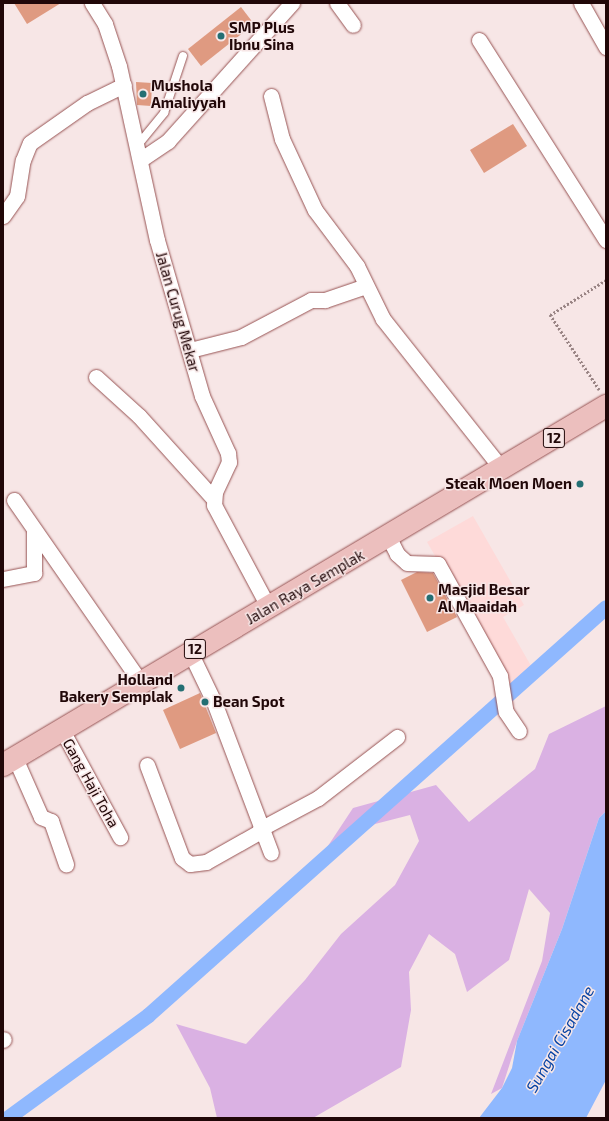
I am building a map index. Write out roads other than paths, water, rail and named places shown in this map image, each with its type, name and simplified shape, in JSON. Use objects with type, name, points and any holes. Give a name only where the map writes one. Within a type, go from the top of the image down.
[{"type":"main road","name":"Jalan Raya Semplak","points":[[9,762],[140,681],[389,538],[502,469],[604,400]]},
{"type":"street","name":"Jalan Curug Mekar","points":[[92,3],[105,24],[124,85],[157,240],[190,350],[202,396],[228,453],[229,462],[213,498]]},
{"type":"street","points":[[138,153],[168,141],[292,3]]},
{"type":"street","points":[[337,3],[353,25]]},
{"type":"street","points":[[581,3],[606,47]]},
{"type":"street","points":[[479,40],[605,237]]},
{"type":"street","points":[[3,216],[18,196],[23,160],[30,143],[87,104],[124,85]]},
{"type":"street","points":[[271,96],[294,171],[315,210],[357,266],[383,319],[502,469]]},
{"type":"street","points":[[190,350],[241,337],[311,300],[326,300],[366,286]]},
{"type":"street","points":[[96,377],[139,416],[213,498],[268,608]]},
{"type":"street","points":[[14,500],[34,531],[140,681]]},
{"type":"street","points":[[3,579],[34,572],[34,531]]},
{"type":"street","points":[[389,538],[396,554],[407,563],[438,564],[500,676],[506,712],[519,731]]},
{"type":"street","points":[[190,652],[214,702],[261,830],[271,853]]},
{"type":"street","name":"Gang Haji Toha","points":[[62,730],[120,837]]},
{"type":"street","points":[[147,765],[182,858],[190,864],[206,862],[318,798],[397,737]]},
{"type":"street","points":[[9,762],[41,817],[51,821],[66,864]]},
{"type":"lane","points":[[138,153],[164,113],[183,56]]},
{"type":"water","name":"Sungai Cisadane","points":[[606,811],[606,1080],[586,1118],[479,1118],[502,1088],[512,1068],[517,1041],[562,929],[599,818]]},
{"type":"waterway","points":[[7,1118],[148,1015],[606,607]]},
{"type":"place","name":"SMP Plus Ibnu Sina","points":[[221,36]]},
{"type":"place","name":"Mushola Amaliyyah","points":[[143,94]]},
{"type":"place","name":"Steak Moen Moen","points":[[580,484]]},
{"type":"place","name":"Masjid Besar Al Maaidah","points":[[430,598]]},
{"type":"place","name":"Holland Bakery Semplak","points":[[181,688]]},
{"type":"place","name":"Bean Spot","points":[[205,702]]}]
